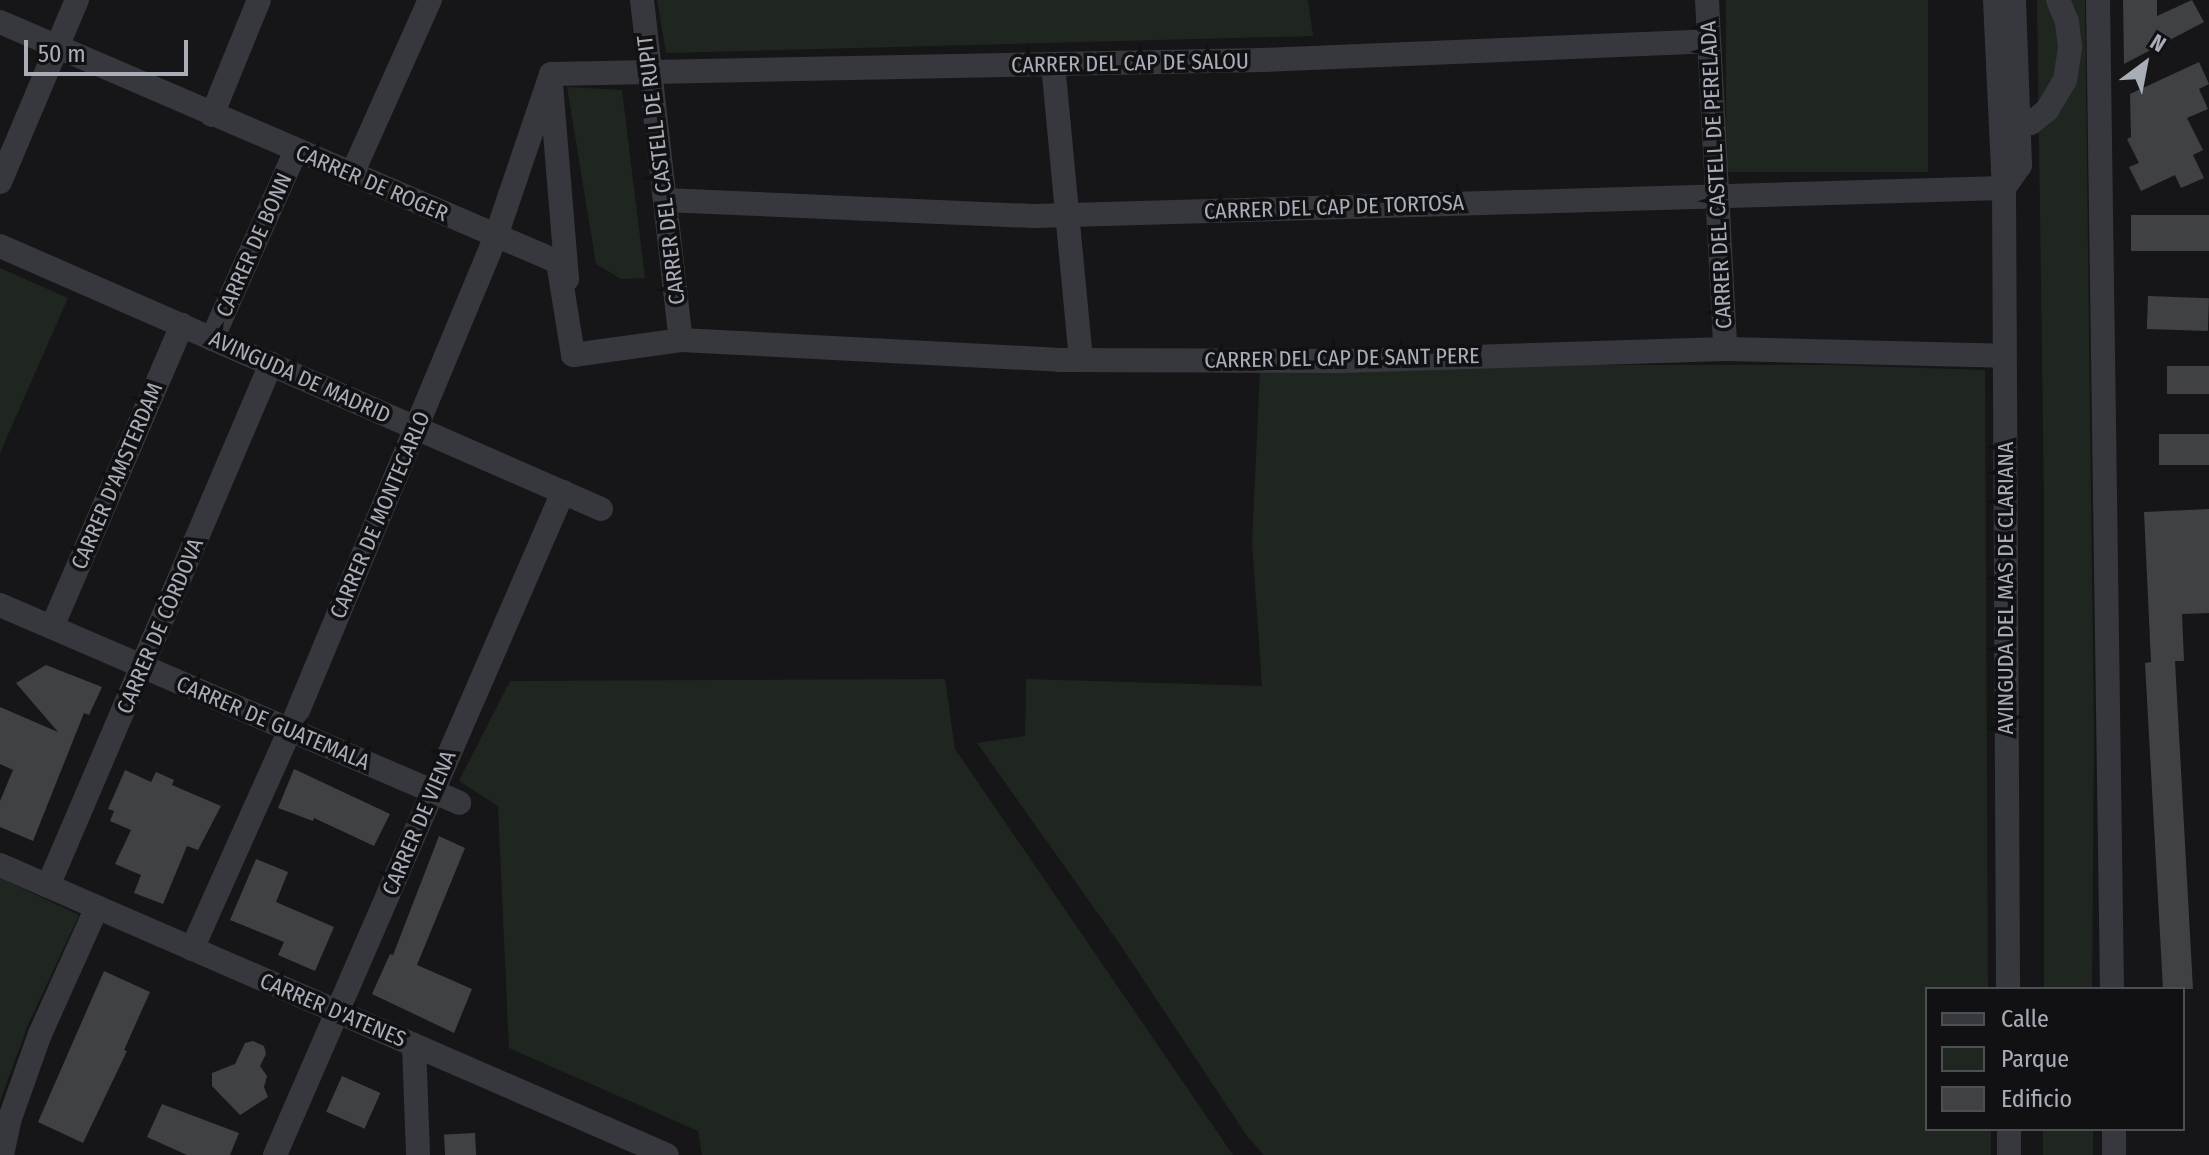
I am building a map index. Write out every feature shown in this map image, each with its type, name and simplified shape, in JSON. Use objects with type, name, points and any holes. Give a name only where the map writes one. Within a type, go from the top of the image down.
[{"type":"street","points":[[0,182],[77,0]]},
{"type":"street","points":[[212,115],[259,0]]},
{"type":"street","points":[[352,174],[430,0]]},
{"type":"street","name":"CARRER DEL CASTELL DE RUPIT","points":[[642,0],[681,340]]},
{"type":"street","name":"CARRER DEL CASTELL DE PERELADA","points":[[1707,0],[1725,349]]},
{"type":"street","points":[[2020,119],[2031,123],[2047,110],[2065,80],[2070,47],[2067,22],[2058,0]]},
{"type":"street","points":[[2098,0],[2112,987]]},
{"type":"street","name":"AVINGUDA DEL MAS DE CLARIANA","points":[[2001,4],[2009,43],[2010,115],[2020,119],[2020,165],[2004,188]]},
{"type":"street","name":"AVINGUDA DEL MAS DE CLARIANA","points":[[2001,4],[2008,987]]},
{"type":"street","name":"CARRER DE ROGER","points":[[0,22],[558,262],[573,355]]},
{"type":"street","name":"CARRER DEL CAP DE SALOU","points":[[551,74],[1263,60],[1709,41]]},
{"type":"street","points":[[1053,64],[1081,360]]},
{"type":"street","points":[[551,74],[573,355],[681,340]]},
{"type":"street","name":"CARRER DE MONTECARLO","points":[[192,949],[290,730],[496,236],[551,74]]},
{"type":"street","name":"CARRER DE BONN","points":[[212,339],[296,150]]},
{"type":"street","name":"CARRER DEL CAP DE TORTOSA","points":[[665,200],[1067,215],[2004,188]]},
{"type":"street","name":"AVINGUDA DE MADRID","points":[[0,246],[601,509]]},
{"type":"street","name":"CARRER D'AMSTERDAM","points":[[52,627],[182,325]]},
{"type":"street","name":"CARRER DEL CAP DE SANT PERE","points":[[681,340],[1081,360],[1341,361],[1725,349],[2004,356]]},
{"type":"street","name":"CARRER DE CÒRDOVA","points":[[48,886],[271,364]]},
{"type":"street","name":"CARRER DE VIENA","points":[[275,1155],[563,492]]},
{"type":"street","name":"CARRER DE GUATEMALA","points":[[0,605],[459,803]]},
{"type":"street","name":"CARRER D'ATENES","points":[[0,865],[667,1155]]},
{"type":"street","points":[[2,1155],[9,1121],[40,1034],[97,907]]},
{"type":"street","points":[[414,1045],[418,1155]]},
{"type":"street","points":[[2009,1131],[2009,1155]]},
{"type":"street","points":[[2114,1131],[2114,1155]]},
{"type":"green space","points":[[657,0],[1308,0],[1313,36],[666,53]]},
{"type":"green space","points":[[1726,0],[1928,0],[1928,172],[1726,172]]},
{"type":"green space","points":[[2037,0],[2085,0],[2094,739],[2092,987],[2044,987],[2044,498]]},
{"type":"green space","points":[[567,87],[622,90],[645,278],[621,279],[596,264]]},
{"type":"green space","points":[[0,268],[68,298],[0,453]]},
{"type":"green space","points":[[1568,365],[1834,365],[1985,370],[1988,987],[1925,987],[1925,1131],[1991,1131],[1991,1155],[1264,1155],[1247,1136],[1119,943],[977,743],[1025,736],[1026,679],[1262,686],[1252,542],[1260,371]]},
{"type":"green space","points":[[945,679],[955,749],[1233,1155],[702,1155],[698,1131],[509,1048],[498,806],[459,781],[510,681]]},
{"type":"green space","points":[[0,878],[79,915],[28,1025],[0,1101]]},
{"type":"green space","points":[[2043,1131],[2093,1131],[2093,1155],[2043,1155]]},
{"type":"building","points":[[2123,0],[2157,0],[2157,16],[2192,0],[2204,22],[2124,64]]},
{"type":"building","points":[[2199,62],[2209,84],[2199,89],[2208,109],[2187,118],[2203,150],[2193,155],[2204,178],[2181,188],[2175,175],[2141,191],[2129,167],[2139,163],[2127,139],[2131,137],[2130,94]]},
{"type":"building","points":[[2131,215],[2209,215],[2209,251],[2131,251]]},
{"type":"building","points":[[2148,296],[2209,298],[2208,331],[2147,329]]},
{"type":"building","points":[[2167,366],[2209,366],[2209,394],[2167,394]]},
{"type":"building","points":[[2159,434],[2209,434],[2209,465],[2159,465]]},
{"type":"building","points":[[2209,509],[2209,613],[2182,614],[2184,661],[2175,661],[2193,989],[2163,987],[2145,663],[2151,662],[2144,512]]},
{"type":"building","points":[[46,665],[102,687],[89,715],[84,713],[33,841],[0,827],[0,801],[13,770],[0,764],[0,707],[58,732],[16,683]]},
{"type":"building","points":[[294,769],[390,814],[374,846],[314,818],[313,821],[278,808]]},
{"type":"building","points":[[125,770],[151,782],[156,772],[174,780],[172,785],[221,806],[198,850],[187,846],[163,904],[134,893],[141,875],[115,864],[131,830],[110,821],[114,811],[108,809]]},
{"type":"building","points":[[439,836],[465,848],[417,965],[472,989],[454,1033],[372,994],[390,954],[393,955]]},
{"type":"building","points":[[256,859],[288,872],[276,902],[334,927],[315,971],[278,955],[284,942],[230,920]]},
{"type":"building","points":[[104,971],[150,992],[124,1050],[127,1051],[83,1143],[38,1122]]},
{"type":"building","points":[[253,1041],[264,1046],[266,1054],[260,1066],[267,1076],[264,1087],[268,1097],[240,1115],[212,1086],[212,1073],[235,1064],[245,1043]]},
{"type":"building","points":[[342,1076],[380,1093],[365,1129],[326,1112]]},
{"type":"building","points":[[162,1104],[239,1133],[230,1155],[187,1155],[147,1137]]},
{"type":"building","points":[[475,1133],[476,1155],[445,1155],[444,1135]]}]
